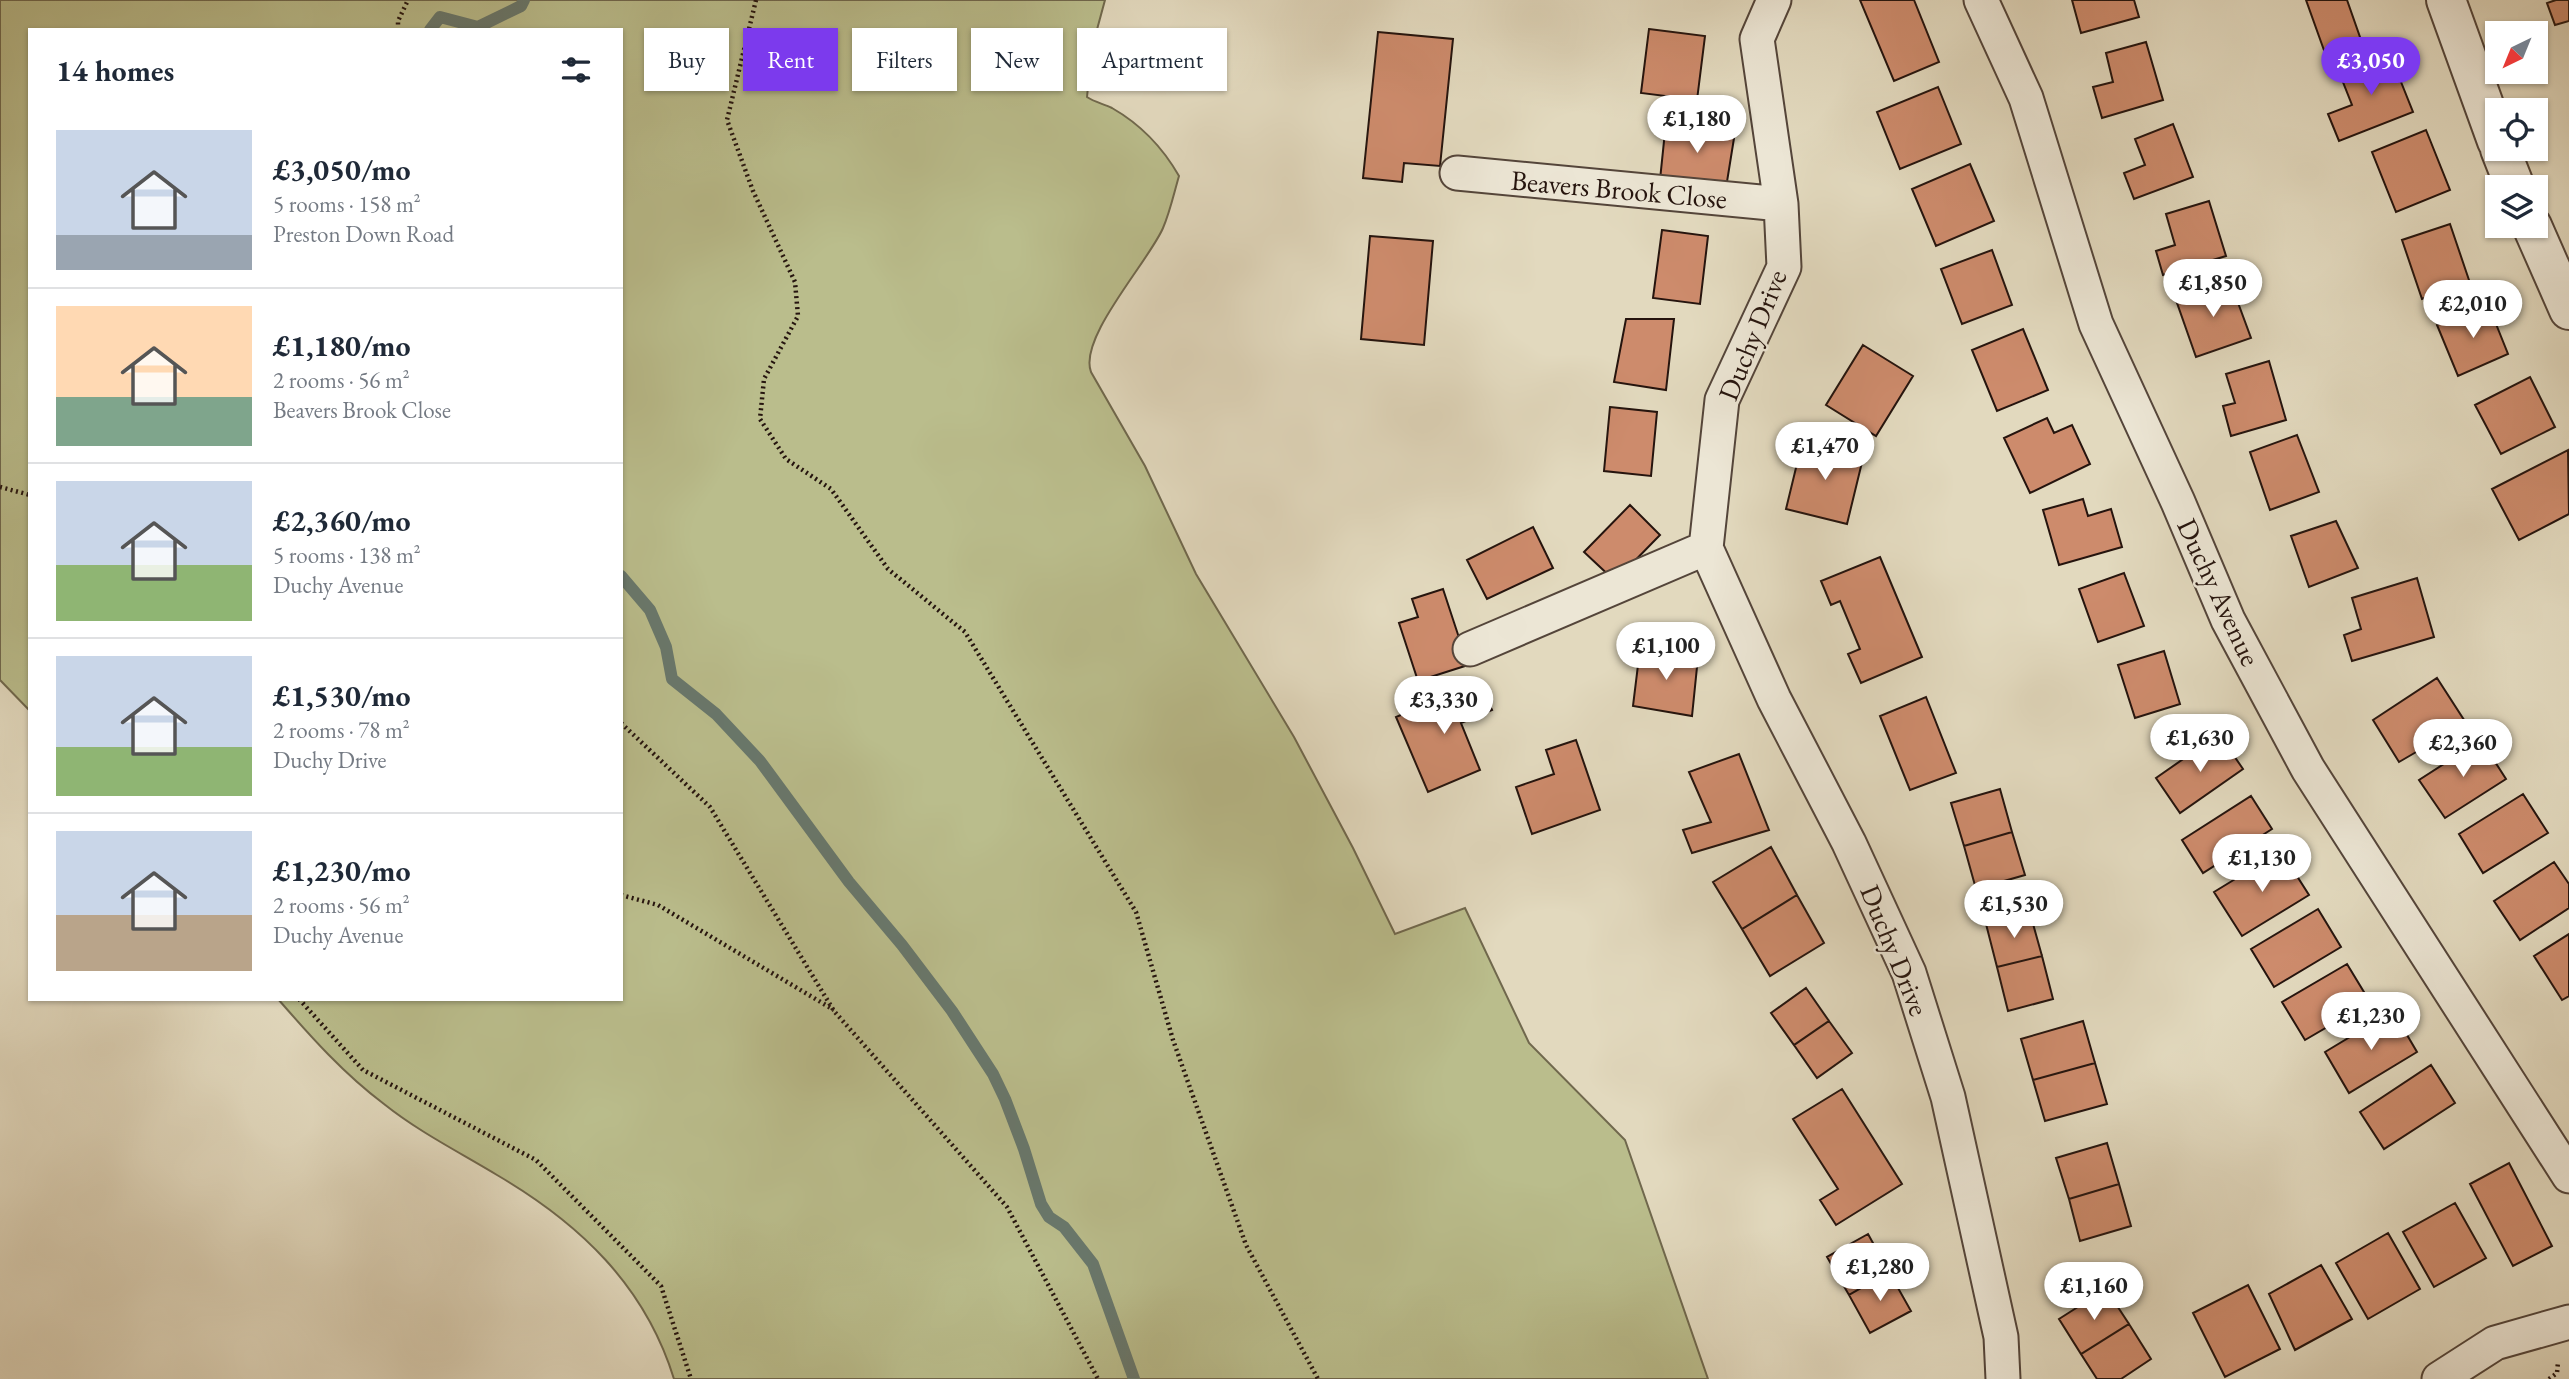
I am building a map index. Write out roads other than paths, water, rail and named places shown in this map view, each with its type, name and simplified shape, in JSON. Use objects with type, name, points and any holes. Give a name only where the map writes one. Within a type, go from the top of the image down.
[{"type":"street","name":"Duchy Drive","points":[[1774,0],[1758,39],[1781,204],[1784,267],[1722,400],[1706,548],[1774,699],[1849,842],[1909,973],[1948,1097],[2001,1338],[2003,1379]]},
{"type":"street","name":"Duchy Avenue","points":[[1981,0],[2026,99],[2096,324],[2178,502],[2228,620],[2308,769],[2569,1176]]},
{"type":"street","points":[[2446,0],[2485,108]]},
{"type":"street","name":"Beavers Brook Close","points":[[1457,173],[1781,204]]},
{"type":"street","points":[[2537,238],[2569,310]]},
{"type":"street","points":[[1470,649],[1706,548]]},
{"type":"street","points":[[2439,1379],[2495,1343],[2569,1322]]},
{"type":"waterway","points":[[432,28],[440,17],[478,27],[521,6],[524,0]]},
{"type":"waterway","points":[[623,578],[650,610],[666,647],[672,679],[716,714],[760,761],[849,882],[902,945],[952,1011],[993,1074],[1024,1149],[1041,1204],[1049,1217],[1064,1227],[1093,1264],[1134,1379]]}]
